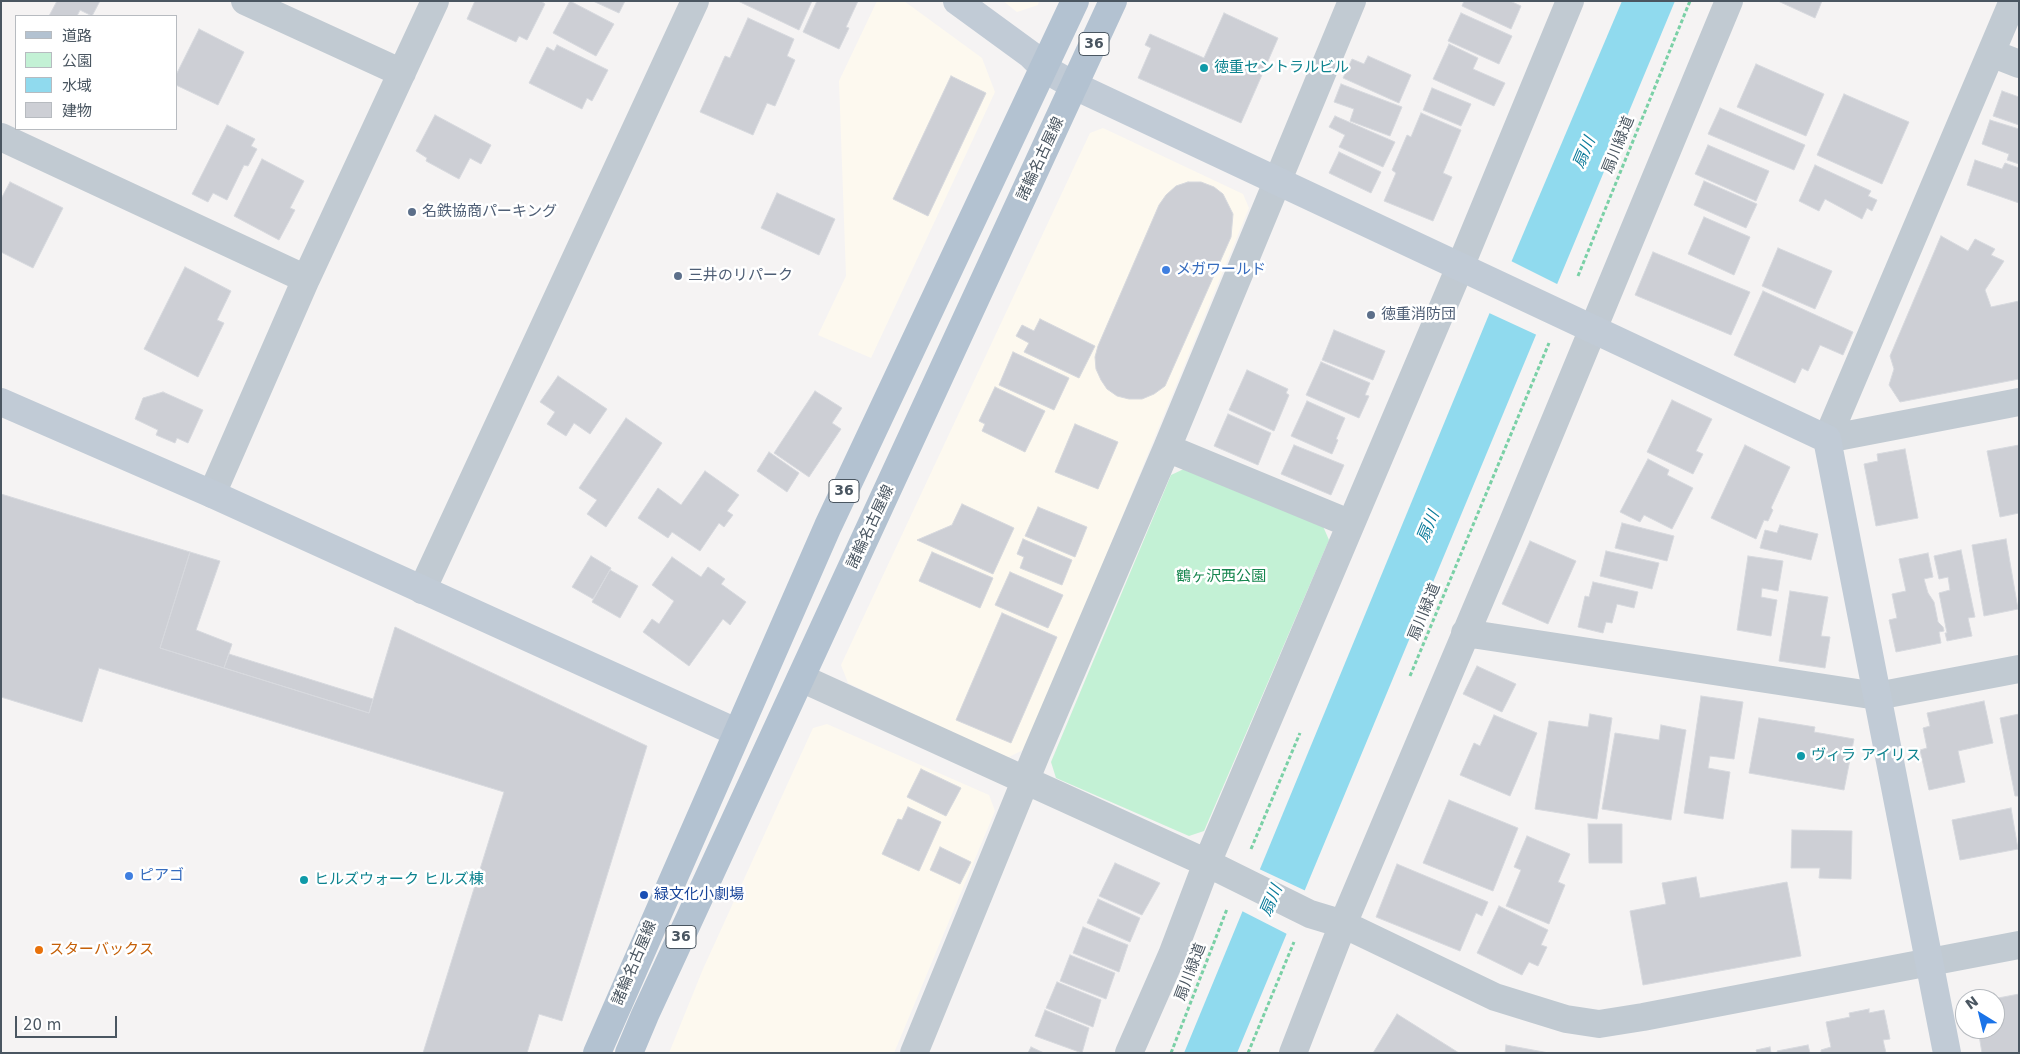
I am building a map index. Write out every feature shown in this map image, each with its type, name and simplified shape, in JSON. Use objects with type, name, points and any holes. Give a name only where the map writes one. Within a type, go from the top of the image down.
[{"type":"main road","name":"諸輪名古屋線","points":[[597,1053],[736,732],[828,526],[1045,69],[1075,1]]},
{"type":"main road","name":"諸輪名古屋線","points":[[629,1053],[1113,1]]},
{"type":"street","points":[[245,1],[402,73]]},
{"type":"street","points":[[212,494],[306,279],[435,1]]},
{"type":"street","points":[[422,590],[695,1]]},
{"type":"street","points":[[957,1],[1031,55],[1045,69],[1075,86],[1494,282],[1554,323],[1593,329],[1827,439],[2019,402]]},
{"type":"street","points":[[914,1053],[1025,781],[1167,448],[1352,1]]},
{"type":"street","points":[[1130,1053],[1172,955],[1207,863],[1460,267],[1570,1]]},
{"type":"street","points":[[1293,1053],[1342,924],[1729,1]]},
{"type":"street","points":[[1947,1053],[1931,963],[1827,439],[2013,1]]},
{"type":"street","points":[[1991,53],[2019,64]]},
{"type":"street","points":[[1,137],[306,279]]},
{"type":"street","points":[[1,402],[212,494],[736,732]]},
{"type":"street","points":[[1167,448],[1351,524]]},
{"type":"street","points":[[1465,633],[1878,696],[2019,669]]},
{"type":"street","points":[[801,678],[1249,882],[1302,910],[1342,924],[1495,997],[1566,1019],[1599,1024],[1644,1017],[2019,945]]},
{"type":"path","name":"扇川緑道","points":[[1575,283],[1690,1]]},
{"type":"path","name":"扇川緑道","points":[[1408,681],[1554,323]]},
{"type":"path","name":"扇川緑道","points":[[1171,1053],[1229,905]]},
{"type":"path","points":[[1248,1053],[1296,938]]},
{"type":"shaded area","points":[[877,1],[904,1],[982,58],[995,92],[871,358],[818,335],[846,276],[839,81]]},
{"type":"shaded area","points":[[1003,1],[1039,1],[1038,5],[1017,12]]},
{"type":"shaded area","points":[[1103,128],[1243,194],[1249,208],[1027,748],[1007,758],[848,683],[841,665],[1090,133]]},
{"type":"shaded area","points":[[827,724],[989,795],[995,811],[894,1053],[669,1053],[703,969],[813,728]]},
{"type":"green space","name":"鶴ヶ沢西公園","points":[[1186,468],[1322,524],[1329,540],[1204,831],[1189,836],[1056,778],[1051,762],[1171,475]]},
{"type":"water","name":"扇川","points":[[1622,1],[1675,1],[1237,1053],[1184,1053],[1490,312]]},
{"type":"pier","points":[[1511,261],[1559,285],[1539,336],[1487,312]]},
{"type":"pier","points":[[1257,868],[1306,891],[1287,934],[1240,910]]},
{"type":"building","points":[[57,1],[100,1],[93,15],[80,10],[78,15],[50,15]]},
{"type":"building","points":[[475,1],[541,1],[545,4],[527,40],[519,36],[516,42],[467,19]]},
{"type":"building","points":[[570,1],[614,24],[596,56],[553,33]]},
{"type":"building","points":[[593,1],[625,1],[619,13]]},
{"type":"building","points":[[738,1],[812,1],[799,30]]},
{"type":"building","points":[[817,1],[858,1],[846,27],[849,28],[839,49],[803,32]]},
{"type":"building","points":[[1464,1],[1510,1],[1521,6],[1511,29],[1462,6]]},
{"type":"building","points":[[1778,1],[1822,1],[1815,18]]},
{"type":"building","name":"徳重セントラルビル","points":[[1224,13],[1278,38],[1241,123],[1138,78],[1151,48],[1145,45],[1150,34],[1204,58]]},
{"type":"building","points":[[1461,13],[1512,36],[1499,64],[1448,41]]},
{"type":"building","points":[[748,18],[794,39],[787,56],[795,60],[775,106],[767,103],[753,135],[700,112],[725,56],[730,58]]},
{"type":"building","points":[[199,29],[244,52],[218,105],[178,86],[178,71]]},
{"type":"building","points":[[1449,44],[1478,58],[1473,69],[1505,83],[1494,106],[1433,79]]},
{"type":"building","points":[[557,45],[608,70],[592,101],[587,98],[582,109],[529,83],[547,47],[554,51]]},
{"type":"building","points":[[1368,56],[1411,75],[1399,103],[1343,78],[1352,59],[1364,64]]},
{"type":"building","points":[[1756,64],[1824,94],[1806,136],[1737,107]]},
{"type":"building","points":[[951,76],[986,93],[928,216],[893,199]]},
{"type":"building","points":[[1341,84],[1402,107],[1390,136],[1350,121],[1354,109],[1334,102]]},
{"type":"building","points":[[1432,88],[1471,104],[1461,126],[1423,110]]},
{"type":"building","points":[[2002,91],[2019,97],[2019,125],[1993,116]]},
{"type":"building","points":[[1844,94],[1909,122],[1882,184],[1817,155]]},
{"type":"building","points":[[1720,108],[1805,145],[1794,170],[1708,134]]},
{"type":"building","points":[[1421,113],[1461,130],[1443,173],[1452,177],[1433,221],[1384,201],[1396,173],[1392,170],[1407,135],[1411,137]]},
{"type":"building","points":[[435,115],[491,145],[481,164],[470,158],[459,179],[426,161],[427,158],[416,151]]},
{"type":"building","points":[[1335,116],[1395,142],[1383,167],[1339,147],[1345,135],[1329,127]]},
{"type":"building","points":[[1990,120],[2019,129],[2019,164],[2007,160],[2009,154],[1982,144]]},
{"type":"building","points":[[227,125],[255,139],[251,146],[257,149],[248,166],[244,165],[227,200],[213,193],[208,202],[192,194]]},
{"type":"building","points":[[1708,145],[1769,171],[1756,201],[1695,174]]},
{"type":"building","points":[[1339,152],[1381,172],[1371,193],[1329,173]]},
{"type":"building","points":[[262,159],[304,181],[290,208],[295,210],[279,240],[234,216]]},
{"type":"building","points":[[1975,160],[2002,169],[2005,163],[2019,168],[2019,203],[1967,185]]},
{"type":"building","points":[[1815,165],[1871,191],[1868,196],[1877,200],[1872,211],[1867,208],[1862,219],[1825,199],[1819,211],[1799,201]]},
{"type":"building","points":[[1704,181],[1757,204],[1746,228],[1694,205]]},
{"type":"building","points":[[10,182],[63,208],[33,268],[1,252],[1,199]]},
{"type":"building","points":[[1188,182],[1201,182],[1214,187],[1223,194],[1233,214],[1231,237],[1165,386],[1154,394],[1142,399],[1129,399],[1117,396],[1107,389],[1096,369],[1095,357],[1098,346],[1159,205],[1176,186]]},
{"type":"building","points":[[777,193],[835,219],[819,255],[761,228]]},
{"type":"building","points":[[1704,217],[1750,237],[1734,275],[1688,254]]},
{"type":"building","points":[[1941,236],[1968,251],[1975,239],[1995,249],[1991,255],[2004,261],[1985,290],[1991,307],[2019,301],[2019,379],[1900,402],[1889,385],[1894,369],[1890,356]]},
{"type":"building","points":[[1778,248],[1832,271],[1815,309],[1762,286]]},
{"type":"building","points":[[1653,252],[1750,292],[1731,335],[1635,295]]},
{"type":"building","points":[[185,267],[231,291],[217,320],[224,323],[198,377],[144,349]]},
{"type":"building","points":[[1763,291],[1853,332],[1843,355],[1820,345],[1808,371],[1802,368],[1795,383],[1734,355]]},
{"type":"building","points":[[1040,319],[1095,346],[1079,378],[1024,352],[1029,343],[1016,336],[1022,325],[1034,331]]},
{"type":"building","points":[[1334,330],[1385,351],[1373,380],[1322,360]]},
{"type":"building","points":[[1013,352],[1069,378],[1054,410],[999,385]]},
{"type":"building","points":[[1321,362],[1370,383],[1365,395],[1369,396],[1359,418],[1306,395]]},
{"type":"building","points":[[1247,370],[1288,389],[1286,393],[1289,395],[1274,431],[1229,410]]},
{"type":"building","points":[[558,376],[607,409],[590,434],[574,423],[566,436],[547,424],[555,412],[540,402]]},
{"type":"building","points":[[995,387],[1045,411],[1025,452],[982,431],[985,424],[979,421]]},
{"type":"building","points":[[815,391],[842,408],[832,423],[841,429],[809,477],[774,453]]},
{"type":"building","points":[[163,392],[203,410],[188,443],[177,438],[175,443],[156,435],[158,430],[135,419],[143,398]]},
{"type":"building","points":[[1672,400],[1712,419],[1696,451],[1703,454],[1693,474],[1647,452]]},
{"type":"building","points":[[1307,401],[1345,418],[1332,454],[1291,436]]},
{"type":"building","points":[[1228,414],[1271,433],[1258,465],[1214,446]]},
{"type":"building","points":[[626,418],[662,443],[606,527],[587,514],[597,500],[579,488]]},
{"type":"building","points":[[1075,424],[1118,442],[1098,489],[1055,472]]},
{"type":"building","points":[[1294,445],[1344,465],[1331,495],[1281,474]]},
{"type":"building","points":[[1745,445],[1790,467],[1771,508],[1773,510],[1768,521],[1764,520],[1756,539],[1711,518]]},
{"type":"building","points":[[2019,445],[2019,513],[2000,517],[1987,451]]},
{"type":"building","points":[[1905,449],[1918,518],[1876,526],[1864,464],[1878,461],[1877,454]]},
{"type":"building","points":[[769,452],[799,473],[787,492],[757,471]]},
{"type":"building","points":[[1648,459],[1669,470],[1667,475],[1693,488],[1672,529],[1644,515],[1640,522],[1620,512]]},
{"type":"building","points":[[705,471],[739,495],[727,511],[733,515],[724,527],[719,523],[700,551],[672,532],[668,538],[638,518],[658,488],[681,505]]},
{"type":"building","name":"ヒルズウォーク ヒルズ棟","points":[[1,494],[190,552],[160,648],[369,713],[395,627],[647,746],[562,1021],[539,1014],[527,1053],[1,1053]]},
{"type":"building","points":[[962,504],[1014,528],[993,574],[917,540],[952,525]]},
{"type":"building","points":[[1038,507],[1087,527],[1075,557],[1025,536]]},
{"type":"building","points":[[1622,523],[1674,536],[1667,561],[1615,548]]},
{"type":"building","points":[[1780,525],[1818,534],[1811,560],[1760,548],[1765,530],[1777,533]]},
{"type":"building","points":[[1023,539],[1072,560],[1062,585],[1020,568],[1024,557],[1017,554]]},
{"type":"building","points":[[2006,539],[2018,609],[1984,616],[1972,545]]},
{"type":"building","points":[[1530,541],[1576,561],[1548,624],[1502,604]]},
{"type":"building","points":[[1961,550],[1975,617],[1968,618],[1972,636],[1947,641],[1939,593],[1950,590],[1948,577],[1939,579],[1934,556]]},
{"type":"building","points":[[1606,551],[1659,563],[1652,589],[1600,576]]},
{"type":"building","points":[[190,552],[220,561],[196,630],[232,644],[224,668],[160,648]]},
{"type":"building","points":[[932,552],[993,578],[980,608],[919,581]]},
{"type":"building","points":[[1928,553],[1933,577],[1924,579],[1928,593],[1934,602],[1938,622],[1943,627],[1944,631],[1939,632],[1941,643],[1896,652],[1889,620],[1897,618],[1892,594],[1906,591],[1899,559]]},
{"type":"building","points":[[591,556],[611,568],[593,599],[572,587]]},
{"type":"building","points":[[1748,556],[1783,561],[1778,591],[1762,588],[1761,597],[1777,600],[1771,636],[1737,630]]},
{"type":"building","points":[[672,557],[701,577],[708,567],[725,579],[721,584],[746,602],[730,625],[723,619],[689,666],[643,632],[652,619],[659,624],[674,601],[652,585]]},
{"type":"building","points":[[610,570],[638,586],[620,618],[592,602]]},
{"type":"building","points":[[1010,572],[1063,595],[1048,628],[995,605]]},
{"type":"building","points":[[1593,582],[1638,592],[1634,608],[1617,604],[1612,623],[1606,622],[1603,633],[1578,627],[1585,596],[1589,597]]},
{"type":"building","points":[[1790,591],[1828,597],[1821,636],[1830,637],[1825,668],[1779,661]]},
{"type":"building","points":[[1002,613],[1057,637],[1011,743],[956,720]]},
{"type":"building","points":[[229,654],[373,699],[369,713],[224,668]]},
{"type":"building","points":[[1477,666],[1516,684],[1502,712],[1463,694]]},
{"type":"building","name":"ヒルズウォーク ヒルズ棟","points":[[99,668],[504,792],[423,1053],[1,1053],[1,697],[82,722]]},
{"type":"building","points":[[1701,696],[1743,702],[1734,759],[1710,756],[1708,768],[1730,772],[1723,819],[1684,813]]},
{"type":"building","points":[[1984,701],[1993,743],[1958,751],[1965,782],[1929,790],[1920,750],[1927,748],[1923,728],[1930,726],[1927,713]]},
{"type":"building","points":[[1590,714],[1612,718],[1597,819],[1535,809],[1549,721],[1588,727]]},
{"type":"building","points":[[2019,714],[2019,796],[2015,796],[2000,718]]},
{"type":"building","points":[[1494,715],[1537,733],[1510,796],[1460,775],[1474,743],[1480,746]]},
{"type":"building","name":"ヴィラ アイリス","points":[[1759,718],[1815,727],[1814,732],[1854,739],[1844,790],[1749,773]]},
{"type":"building","points":[[1661,725],[1686,730],[1671,820],[1602,809],[1615,733],[1659,740]]},
{"type":"building","points":[[921,769],[961,788],[946,816],[907,797]]},
{"type":"building","points":[[1449,800],[1518,828],[1493,891],[1423,863]]},
{"type":"building","points":[[908,807],[941,822],[919,871],[882,854],[898,819],[902,820]]},
{"type":"building","points":[[2011,808],[2018,849],[1960,860],[1952,820]]},
{"type":"building","points":[[1588,824],[1622,824],[1622,863],[1589,863]]},
{"type":"building","points":[[1792,830],[1852,831],[1851,879],[1819,878],[1820,868],[1791,868]]},
{"type":"building","points":[[1527,836],[1570,854],[1558,882],[1565,885],[1549,924],[1506,906],[1521,870],[1514,867]]},
{"type":"building","points":[[940,847],[971,862],[960,884],[930,870]]},
{"type":"building","points":[[1115,863],[1160,883],[1142,915],[1099,896]]},
{"type":"building","points":[[1397,864],[1488,902],[1482,916],[1476,913],[1460,951],[1376,917]]},
{"type":"building","points":[[1696,877],[1700,898],[1787,882],[1801,956],[1643,985],[1630,911],[1666,904],[1662,883]]},
{"type":"building","points":[[1098,899],[1140,918],[1130,942],[1087,923]]},
{"type":"building","points":[[1499,906],[1548,930],[1541,945],[1547,947],[1538,966],[1529,962],[1522,975],[1477,953]]},
{"type":"building","points":[[1083,927],[1128,945],[1119,972],[1073,953]]},
{"type":"building","points":[[1070,955],[1115,973],[1106,999],[1060,981]]},
{"type":"building","points":[[1057,982],[1101,1000],[1093,1027],[1046,1008]]},
{"type":"building","points":[[2019,994],[2019,1053],[1982,1053],[1980,1039],[2005,1039],[2005,997]]},
{"type":"building","points":[[1869,1009],[1869,1013],[1884,1010],[1890,1039],[1883,1040],[1886,1053],[1821,1053],[1821,1050],[1831,1047],[1826,1022],[1850,1017],[1849,1013]]},
{"type":"building","points":[[1045,1010],[1089,1028],[1082,1053],[1035,1036]]},
{"type":"building","points":[[1397,1014],[1459,1053],[1373,1053]]},
{"type":"building","points":[[1506,1045],[1549,1053],[1505,1053]]},
{"type":"building","points":[[1808,1045],[1810,1053],[1778,1053],[1777,1051]]},
{"type":"building","points":[[1031,1047],[1044,1053],[1028,1053]]},
{"type":"building","points":[[1770,1047],[1771,1053],[1757,1053],[1756,1050]]},
{"type":"place","name":"徳重セントラルビル","points":[[1204,68]]},
{"type":"place","name":"名鉄協商パーキング","points":[[412,212]]},
{"type":"place","name":"メガワールド","points":[[1166,270]]},
{"type":"place","name":"三井のリパーク","points":[[678,276]]},
{"type":"place","name":"徳重消防団","points":[[1371,315]]},
{"type":"place","name":"ヴィラ アイリス","points":[[1801,756]]},
{"type":"place","name":"ピアゴ","points":[[129,876]]},
{"type":"place","name":"ヒルズウォーク ヒルズ棟","points":[[304,880]]},
{"type":"place","name":"緑文化小劇場","points":[[644,895]]},
{"type":"place","name":"スターバックス","points":[[39,950]]}]
